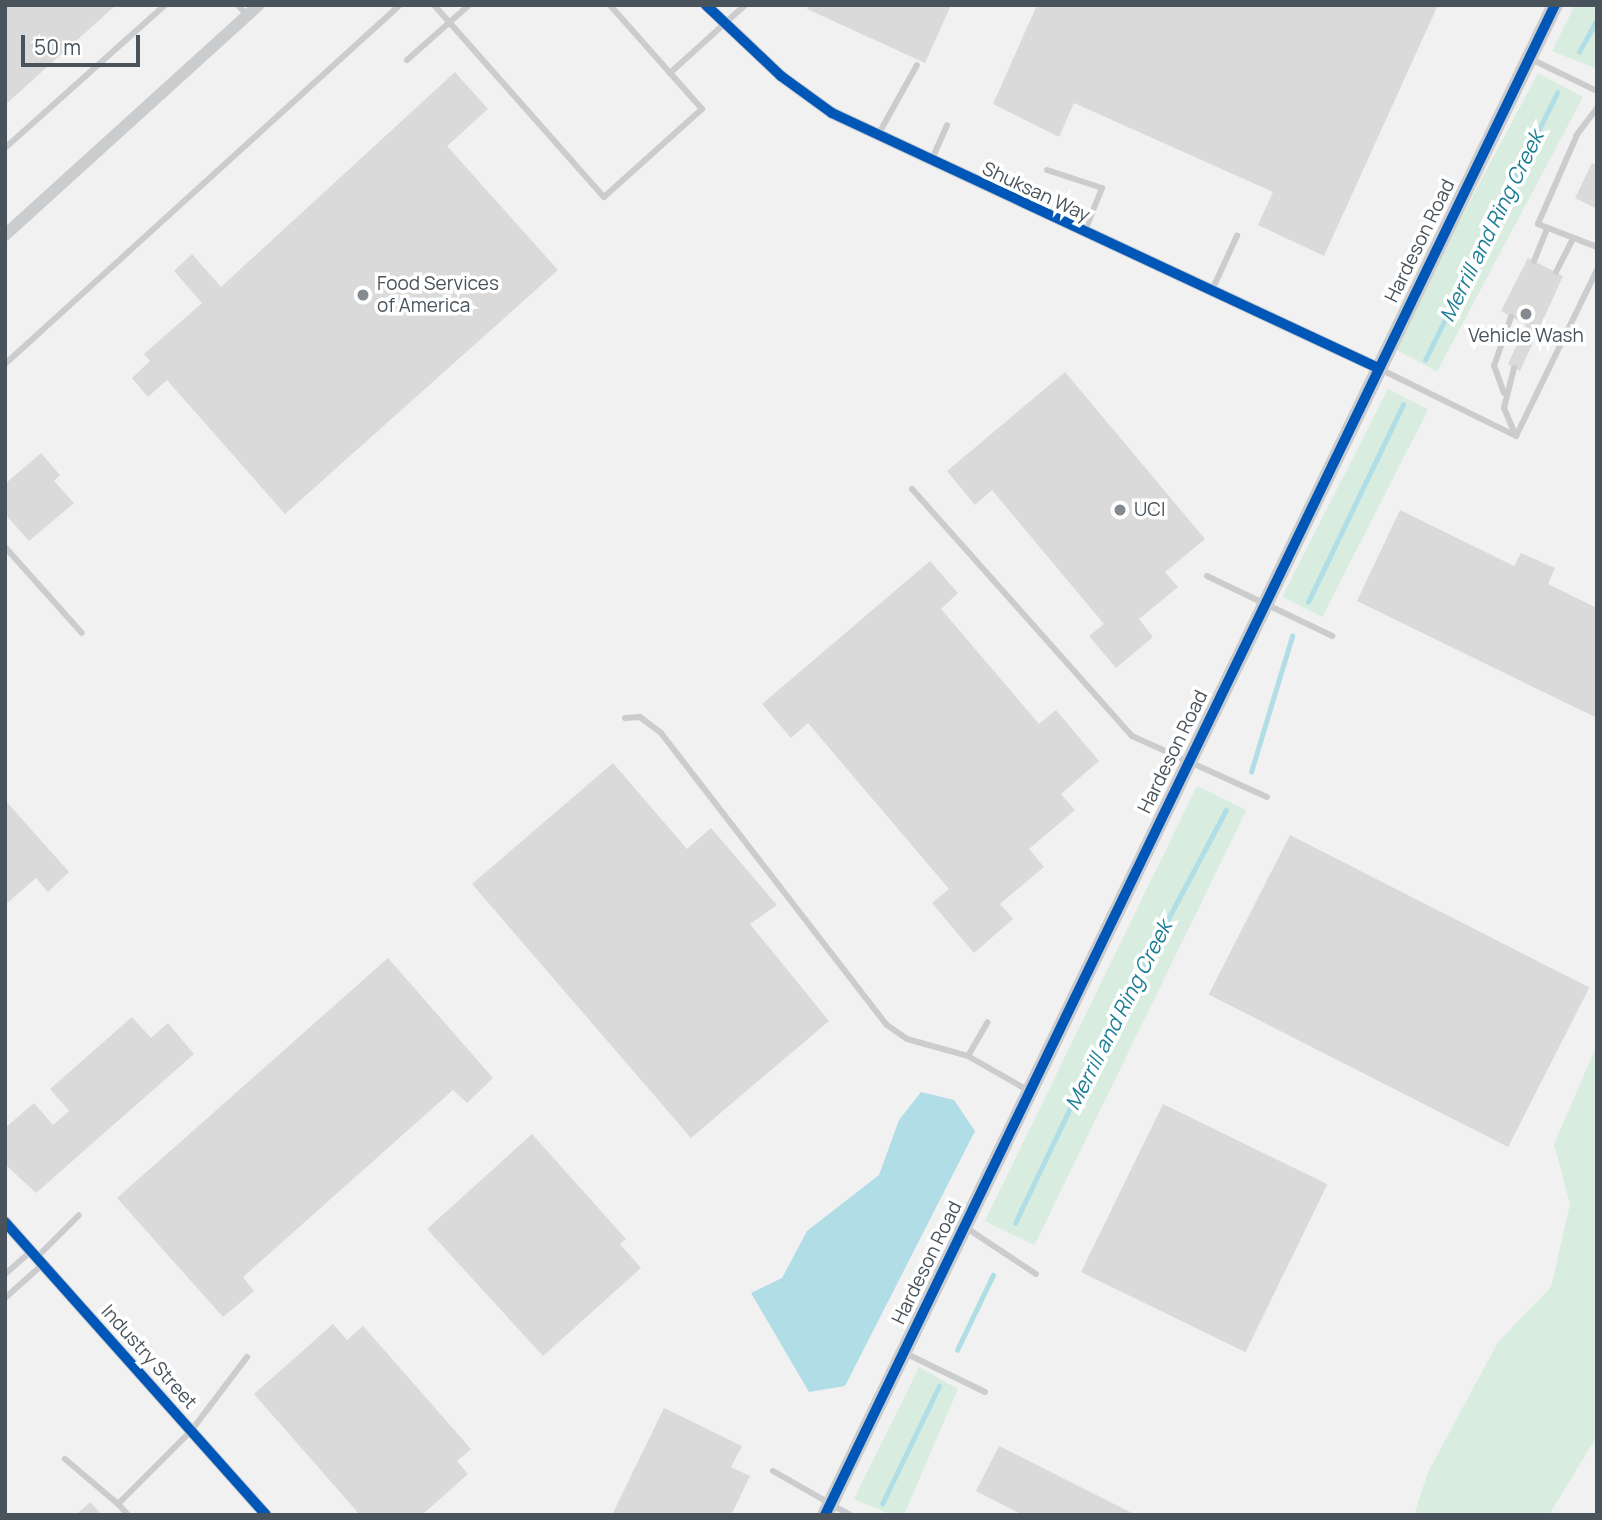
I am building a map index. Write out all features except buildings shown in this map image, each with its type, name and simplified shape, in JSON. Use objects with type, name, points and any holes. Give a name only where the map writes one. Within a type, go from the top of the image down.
[{"type":"street","points":[[5,235],[243,10],[258,5]]},
{"type":"street","name":"Shuksan Way","points":[[706,5],[724,25],[781,76],[832,113],[930,162],[1378,368]]},
{"type":"street","name":"Hardeson Road","points":[[827,1510],[1555,5]]},
{"type":"street","name":"Industry Street","points":[[5,1222],[266,1515]]},
{"type":"lane","points":[[5,148],[165,5]]},
{"type":"lane","points":[[5,364],[400,5]]},
{"type":"lane","points":[[433,5],[604,197],[702,109],[610,5]]},
{"type":"lane","points":[[407,60],[469,5]]},
{"type":"lane","points":[[670,73],[746,5]]},
{"type":"lane","points":[[1529,58],[1597,92]]},
{"type":"lane","points":[[877,137],[917,65]]},
{"type":"lane","points":[[1597,108],[1577,135],[1538,224],[1597,247]]},
{"type":"lane","points":[[930,162],[947,125]]},
{"type":"lane","points":[[1047,170],[1102,188],[1084,233]]},
{"type":"lane","points":[[1534,261],[1547,229]]},
{"type":"lane","points":[[1211,291],[1237,236]]},
{"type":"lane","points":[[1556,272],[1573,239]]},
{"type":"lane","points":[[1516,436],[1597,270]]},
{"type":"lane","points":[[1511,317],[1494,366],[1504,393],[1505,415],[1516,436]]},
{"type":"lane","points":[[1378,368],[1516,436]]},
{"type":"lane","points":[[1504,393],[1514,368]]},
{"type":"lane","points":[[912,489],[1132,736],[1267,797]]},
{"type":"lane","points":[[5,547],[82,633]]},
{"type":"lane","points":[[1208,576],[1332,636]]},
{"type":"lane","points":[[625,718],[640,717],[662,733],[887,1025],[907,1039],[968,1056],[1029,1091]]},
{"type":"lane","points":[[968,1056],[988,1022]]},
{"type":"lane","points":[[5,1298],[37,1257],[79,1215]]},
{"type":"lane","points":[[964,1226],[1036,1274]]},
{"type":"lane","points":[[5,1274],[37,1257]]},
{"type":"lane","points":[[903,1352],[985,1392]]},
{"type":"lane","points":[[118,1504],[191,1431],[247,1357]]},
{"type":"lane","points":[[65,1459],[128,1515]]},
{"type":"lane","points":[[773,1471],[827,1510],[850,1515]]},
{"type":"green space","points":[[1575,5],[1597,5],[1597,69],[1552,51]]},
{"type":"green space","points":[[1538,73],[1583,97],[1437,372],[1392,348]]},
{"type":"green space","points":[[1388,389],[1428,409],[1322,617],[1282,597]]},
{"type":"green space","points":[[1197,786],[1246,810],[1034,1245],[985,1221]]},
{"type":"green space","points":[[1597,1045],[1597,1436],[1549,1515],[1414,1515],[1428,1472],[1498,1342],[1551,1287],[1570,1204],[1554,1144]]},
{"type":"green space","points":[[919,1367],[958,1389],[904,1515],[892,1515],[854,1499]]},
{"type":"water","points":[[921,1092],[954,1100],[975,1131],[845,1386],[809,1392],[751,1293],[782,1278],[807,1231],[879,1175],[899,1120]]},
{"type":"waterway","name":"Merrill and Ring Creek","points":[[1579,52],[1597,20]]},
{"type":"waterway","name":"Merrill and Ring Creek","points":[[1425,360],[1557,93]]},
{"type":"waterway","name":"Merrill and Ring Creek","points":[[1308,602],[1403,405]]},
{"type":"waterway","name":"Merrill and Ring Creek","points":[[1251,772],[1292,636]]},
{"type":"waterway","name":"Merrill and Ring Creek","points":[[1015,1223],[1092,1062],[1226,810]]},
{"type":"waterway","name":"Merrill and Ring Creek","points":[[957,1350],[993,1275]]},
{"type":"waterway","name":"Merrill and Ring Creek","points":[[882,1504],[939,1386]]},
{"type":"cycle path","points":[[706,5],[781,76],[832,113],[1378,368]]},
{"type":"cycle path","points":[[825,1515],[1555,5]]},
{"type":"cycle path","points":[[5,1222],[266,1515]]},
{"type":"place","name":"Food Services of America","points":[[363,295]]},
{"type":"place","name":"Vehicle Wash","points":[[1526,314]]},
{"type":"place","name":"UCI","points":[[1120,510]]}]
